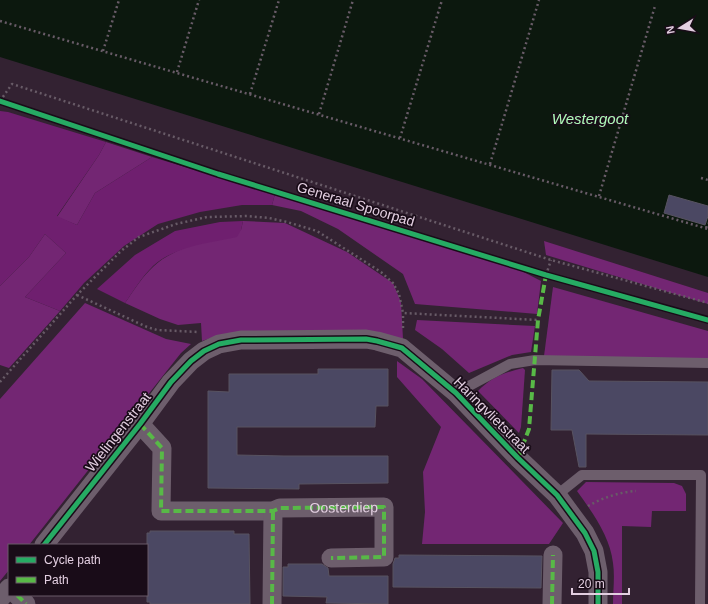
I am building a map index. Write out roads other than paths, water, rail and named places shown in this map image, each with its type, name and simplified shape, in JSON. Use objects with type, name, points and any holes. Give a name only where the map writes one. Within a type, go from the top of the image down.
[{"type":"street","name":"Haringvlietstraat","points":[[219,344],[240,340],[366,340],[378,341],[402,348],[456,393],[518,458],[557,495],[574,517],[585,533],[594,551],[598,572],[598,604]]},
{"type":"street","name":"Wielingenstraat","points":[[45,544],[140,424],[171,382],[191,361],[204,351],[219,344]]},
{"type":"street","name":"Oosterdiep","points":[[140,424],[162,448],[161,511],[273,511],[280,508],[384,508],[384,557],[331,558]]},
{"type":"street","points":[[272,604],[273,511]]},
{"type":"street","points":[[552,555],[552,604]]},
{"type":"street","points":[[0,599],[8,589]]},
{"type":"street","points":[[18,596],[26,604]]},
{"type":"lane","points":[[456,393],[510,364],[535,360],[708,363]]},
{"type":"lane","points":[[557,495],[582,475],[701,474],[700,604]]},
{"type":"water","name":"Westergoot","points":[[0,0],[708,0],[708,277],[0,57]]}]
